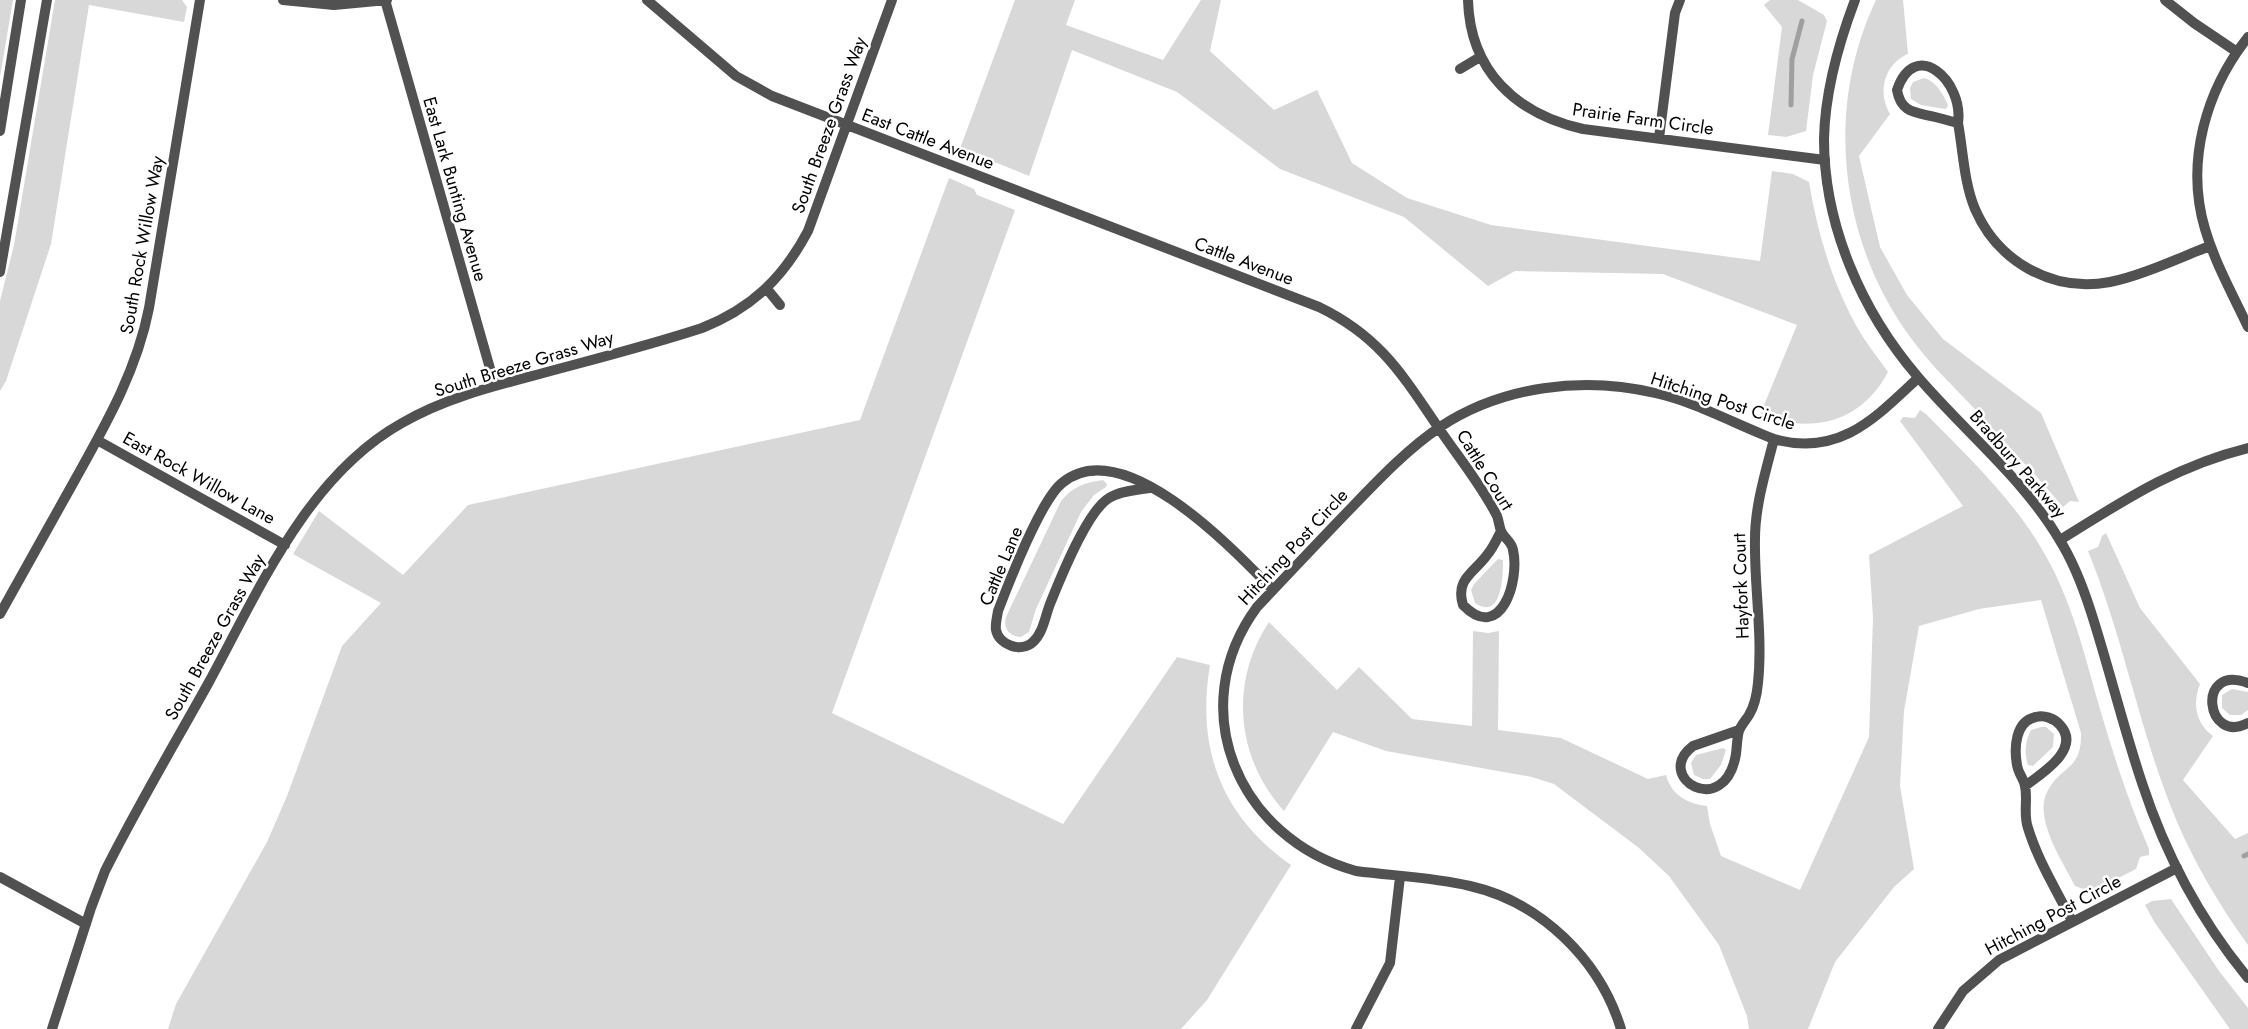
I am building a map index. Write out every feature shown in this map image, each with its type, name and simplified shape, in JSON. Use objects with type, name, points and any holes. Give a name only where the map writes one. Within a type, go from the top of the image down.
[{"type":"street","points":[[0,131],[21,0]]},
{"type":"street","points":[[0,272],[47,0]]},
{"type":"street","name":"South Rock Willow Way","points":[[0,614],[97,440],[132,369],[147,322],[200,0]]},
{"type":"street","points":[[282,0],[334,5],[386,0]]},
{"type":"street","name":"East Lark Bunting Avenue","points":[[386,0],[495,386]]},
{"type":"street","name":"East Cattle Avenue","points":[[648,0],[724,66],[748,84],[772,96],[996,182]]},
{"type":"street","name":"South Breeze Grass Way","points":[[52,1029],[99,885],[110,860],[285,545],[300,519],[322,490],[340,470],[371,443],[388,431],[423,412],[452,399],[495,386],[702,328],[734,313],[767,289],[790,261],[808,230],[892,0]]},
{"type":"street","name":"Prairie Farm Circle","points":[[1468,0],[1471,32],[1480,58],[1513,98],[1551,120],[1583,129],[1825,160]]},
{"type":"street","points":[[1659,138],[1674,14],[1680,0]]},
{"type":"street","name":"Bradbury Parkway","points":[[1855,0],[1844,31],[1830,83],[1825,121],[1825,160],[1836,220],[1854,276],[1878,324],[1918,378],[2026,494],[2060,540],[2084,591],[2142,784],[2177,868],[2220,941],[2248,978]]},
{"type":"street","points":[[2165,0],[2194,23],[2237,52]]},
{"type":"street","points":[[2248,37],[2237,52],[2211,100],[2201,143],[2198,167],[2199,198],[2204,228],[2210,246],[2248,327]]},
{"type":"street","points":[[1460,69],[1480,58]]},
{"type":"street","points":[[1958,123],[1914,113],[1906,108],[1900,102],[1897,90],[1906,72],[1923,66],[1941,73],[1953,89],[1960,110],[1958,123],[1974,207],[1996,243],[2016,263],[2030,270],[2060,281],[2096,284],[2125,278],[2210,246]]},
{"type":"street","name":"Cattle Avenue","points":[[996,182],[1320,307],[1348,322],[1385,353],[1439,428]]},
{"type":"street","points":[[767,289],[780,305]]},
{"type":"street","name":"Hitching Post Circle","points":[[1621,1029],[1607,993],[1590,967],[1567,939],[1516,902],[1487,890],[1445,881],[1356,871],[1323,860],[1296,844],[1275,827],[1259,809],[1236,771],[1227,746],[1224,728],[1227,674],[1231,656],[1242,628],[1257,607],[1395,464],[1439,428],[1459,416],[1491,402],[1528,391],[1565,386],[1610,386],[1655,393],[1774,439],[1790,443],[1808,443],[1822,442],[1851,433],[1876,418],[1918,378]]},
{"type":"street","name":"Cattle Court","points":[[1439,428],[1496,515],[1501,531],[1513,548],[1514,582],[1505,605],[1499,613],[1491,616],[1475,615],[1463,605],[1461,589],[1469,573],[1487,555],[1501,531]]},
{"type":"street","name":"Hayfork Court","points":[[1740,730],[1693,746],[1688,750],[1682,762],[1683,777],[1686,782],[1696,788],[1706,790],[1715,788],[1728,776],[1736,758],[1740,730],[1750,714],[1757,693],[1759,668],[1755,523],[1774,439]]},
{"type":"street","name":"East Rock Willow Lane","points":[[97,440],[285,545]]},
{"type":"street","points":[[2060,540],[2140,490],[2168,475],[2198,463],[2248,448]]},
{"type":"street","name":"Cattle Lane","points":[[1150,488],[1117,494],[1108,498],[1094,511],[1056,590],[1039,635],[1032,643],[1026,647],[1016,647],[1000,639],[996,632],[995,623],[998,611],[1046,504],[1058,487],[1073,476],[1097,470],[1120,473],[1150,488],[1174,501],[1201,520],[1273,590]]},
{"type":"street","points":[[2248,683],[2234,680],[2226,681],[2218,686],[2211,701],[2214,716],[2220,720],[2235,727],[2248,723]]},
{"type":"street","points":[[2025,786],[2055,762],[2063,753],[2065,734],[2062,727],[2051,718],[2035,717],[2023,724],[2018,731],[2017,765],[2025,786],[2024,804],[2027,827],[2041,861],[2072,921]]},
{"type":"street","name":"Hitching Post Circle","points":[[1938,1029],[1963,991],[1988,967],[2072,921],[2177,868]]},
{"type":"street","points":[[0,877],[86,924]]},
{"type":"street","points":[[1356,1029],[1390,963],[1395,933],[1400,877]]},
{"type":"shaded area","points":[[0,0],[13,0],[0,77]]},
{"type":"shaded area","points":[[55,0],[182,0],[187,7],[184,22],[89,5],[51,244],[6,381],[0,391],[0,301],[14,245]]},
{"type":"shaded area","points":[[1015,0],[1075,0],[1066,25],[1163,60],[1201,0],[1221,0],[1210,51],[1274,110],[1317,90],[1352,163],[1407,198],[1491,225],[1760,261],[1772,171],[1793,174],[1809,182],[1822,241],[1842,298],[1867,344],[1888,372],[1877,389],[1864,403],[1849,413],[1833,420],[1816,423],[1798,423],[1779,421],[1760,415],[1797,325],[1663,274],[1515,271],[1488,286],[1404,217],[1280,169],[1177,92],[1072,50],[1029,176],[997,163],[986,164],[958,154]]},
{"type":"shaded area","points":[[1770,0],[1798,0],[1824,15],[1827,21],[1813,75],[1806,131],[1786,137],[1768,135],[1782,27],[1764,5]]},
{"type":"shaded area","points":[[1876,0],[1903,0],[1908,54],[1893,65],[1888,72],[1885,80],[1884,97],[1890,114],[1859,156],[1880,247],[1907,295],[1943,339],[2041,413],[2079,502],[2070,501],[2063,507],[1930,362],[1908,334],[1885,296],[1867,256],[1854,214],[1847,171],[1846,127],[1850,84],[1860,41]]},
{"type":"shaded area","points":[[1924,78],[1939,88],[1948,105],[1947,108],[1921,105],[1911,99],[1910,88],[1913,82]]},
{"type":"shaded area","points":[[949,178],[974,189],[977,195],[1015,210],[832,713],[1063,824],[1177,657],[1210,665],[1207,724],[1211,752],[1219,778],[1231,802],[1247,825],[1267,846],[1291,865],[1207,1000],[1181,1029],[168,1029],[176,1004],[267,842],[287,796],[342,646],[381,603],[293,554],[319,511],[403,575],[468,505],[860,420]]},
{"type":"shaded area","points":[[1920,410],[1972,461],[2001,493],[2028,528],[2051,565],[2076,625],[2122,780],[2149,849],[2149,855],[2140,857],[2136,869],[2091,892],[2075,886],[2046,826],[2044,801],[2048,790],[2053,782],[2075,761],[2080,745],[2081,733],[2041,600],[1979,609],[1919,626],[1904,711],[1900,786],[1914,869],[1894,887],[1835,962],[1808,1029],[1749,1029],[1747,1016],[1719,945],[1669,876],[1639,848],[1554,784],[1532,777],[1386,751],[1333,732],[1284,811],[1268,790],[1256,768],[1248,744],[1244,719],[1244,694],[1248,669],[1256,645],[1269,622],[1337,690],[1359,667],[1412,719],[1472,726],[1473,631],[1488,633],[1499,631],[1498,730],[1561,738],[1648,779],[1666,775],[1672,788],[1681,797],[1687,801],[1707,806],[1710,824],[1721,856],[1800,890],[1869,737],[1873,618],[1869,555],[1963,506],[1900,421],[1903,417],[1915,418]]},
{"type":"shaded area","points":[[1103,480],[1107,484],[1106,487],[1094,495],[1081,512],[1036,609],[1029,632],[1021,637],[1013,635],[1006,628],[1006,617],[1061,501],[1080,486]]},
{"type":"shaded area","points":[[2106,533],[2140,608],[2200,684],[2196,699],[2197,713],[2203,726],[2213,736],[2183,780],[2235,839],[2248,833],[2248,945],[2215,895],[2196,861],[2178,825],[2159,775],[2111,614],[2088,551],[2098,547],[2102,536]]},
{"type":"shaded area","points":[[1498,559],[1503,560],[1499,594],[1496,602],[1491,606],[1484,607],[1475,603],[1471,590],[1474,584]]},
{"type":"shaded area","points":[[2232,689],[2248,692],[2248,710],[2241,715],[2230,715],[2222,708],[2222,695]]},
{"type":"shaded area","points":[[2046,727],[2054,734],[2053,747],[2033,766],[2028,765],[2027,739],[2031,730]]},
{"type":"shaded area","points":[[1723,748],[1726,750],[1721,765],[1710,779],[1703,779],[1694,775],[1691,763],[1696,755]]},
{"type":"shaded area","points":[[2171,899],[2219,971],[2248,1008],[2248,1029],[2230,1029],[2155,923],[2145,905],[2152,901]]},
{"type":"waterway","points":[[1791,105],[1792,59],[1802,21]]},
{"type":"waterway","points":[[2244,856],[2248,854]]}]
